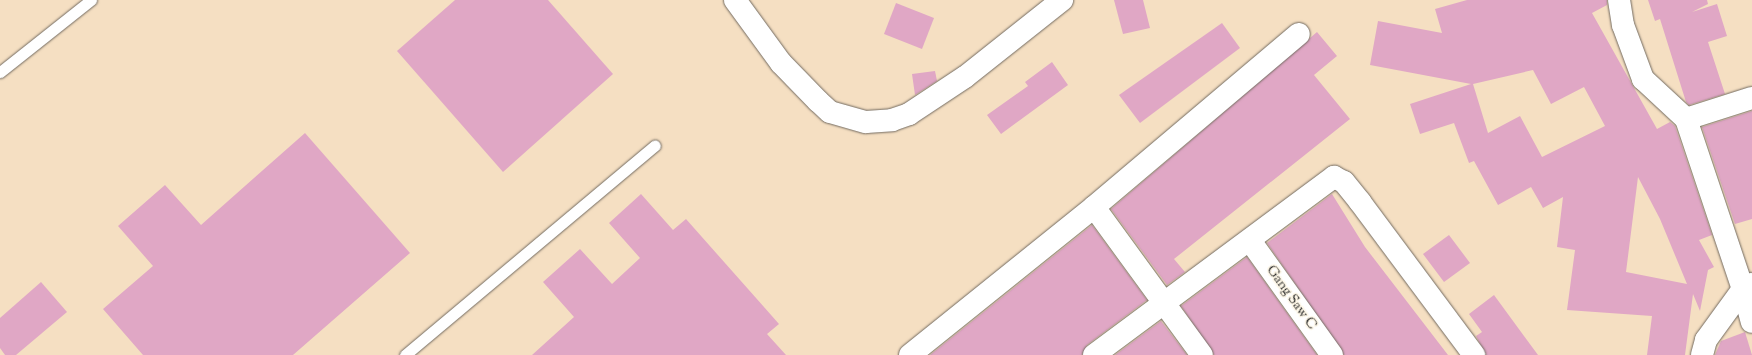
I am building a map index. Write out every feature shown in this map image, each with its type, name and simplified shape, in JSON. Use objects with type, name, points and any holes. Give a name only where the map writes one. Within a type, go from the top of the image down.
[{"type":"street","points":[[735,0],[781,63],[818,101],[830,112],[866,122],[892,120],[909,114],[965,77],[1062,0]]},
{"type":"street","points":[[1619,0],[1623,25],[1643,79],[1686,119],[1747,286],[1752,322]]},
{"type":"street","points":[[910,355],[1094,207],[1299,34]]},
{"type":"street","points":[[1686,119],[1752,98]]},
{"type":"street","points":[[1094,355],[1251,242],[1328,180],[1339,179],[1474,355]]},
{"type":"street","points":[[1094,207],[1202,355]]},
{"type":"street","name":"Gang Saw C","points":[[1251,242],[1332,355]]},
{"type":"street","points":[[1702,355],[1706,340],[1747,286]]},
{"type":"lane","points":[[0,72],[91,0]]},
{"type":"lane","points":[[405,355],[655,144]]},
{"type":"building","points":[[455,0],[548,0],[613,74],[503,172],[397,51]]},
{"type":"building","points":[[1114,0],[1143,0],[1150,28],[1123,34]]},
{"type":"building","points":[[1467,0],[1607,0],[1607,5],[1592,13],[1657,129],[1670,122],[1675,126],[1712,235],[1699,240],[1714,267],[1708,270],[1700,311],[1693,294],[1685,355],[1647,355],[1652,316],[1567,310],[1575,250],[1557,247],[1563,197],[1543,208],[1531,187],[1498,205],[1474,161],[1469,163],[1454,123],[1420,134],[1410,104],[1471,84],[1370,65],[1378,21],[1442,33],[1435,9]],"holes":[[[1533,70],[1551,104],[1584,87],[1605,126],[1542,157],[1520,116],[1488,133],[1473,84]],[[1638,177],[1660,219],[1687,284],[1626,272]]]},
{"type":"building","points":[[1648,0],[1707,0],[1708,4],[1692,12],[1717,4],[1727,36],[1708,42],[1725,94],[1689,105],[1686,102],[1660,19],[1655,21]]},
{"type":"building","points":[[896,3],[934,18],[922,49],[884,34]]},
{"type":"building","points":[[1222,23],[1240,48],[1140,123],[1119,95]]},
{"type":"building","points":[[1317,32],[1337,56],[1314,75],[1350,119],[1174,259],[1185,272],[1167,285],[1111,209]]},
{"type":"building","points":[[1052,62],[1068,85],[1001,134],[987,115],[1028,86],[1025,82]]},
{"type":"building","points":[[935,71],[937,81],[915,95],[912,74]]},
{"type":"building","points":[[1752,111],[1752,219],[1735,224],[1702,127]]},
{"type":"building","points":[[305,133],[410,253],[293,355],[143,355],[103,309],[153,266],[118,226],[165,185],[201,225]]},
{"type":"building","points":[[641,194],[673,230],[686,219],[779,324],[767,334],[786,355],[532,355],[574,317],[543,282],[580,249],[612,284],[640,258],[609,223]]},
{"type":"building","points":[[1332,194],[1365,247],[1448,355],[1344,355],[1267,243]]},
{"type":"building","points":[[1092,225],[1147,300],[1087,345],[1082,355],[930,355]]},
{"type":"building","points":[[1449,235],[1470,263],[1444,282],[1423,254]]},
{"type":"building","points":[[1247,257],[1317,355],[1214,355],[1181,306]]},
{"type":"building","points":[[41,282],[67,312],[16,355],[5,355],[0,348],[0,318]]},
{"type":"building","points":[[1494,295],[1538,355],[1486,355],[1476,336],[1482,332],[1469,314]]},
{"type":"building","points":[[1161,321],[1187,355],[1115,355]]},
{"type":"building","points":[[1745,332],[1752,355],[1715,355],[1721,341]]}]
